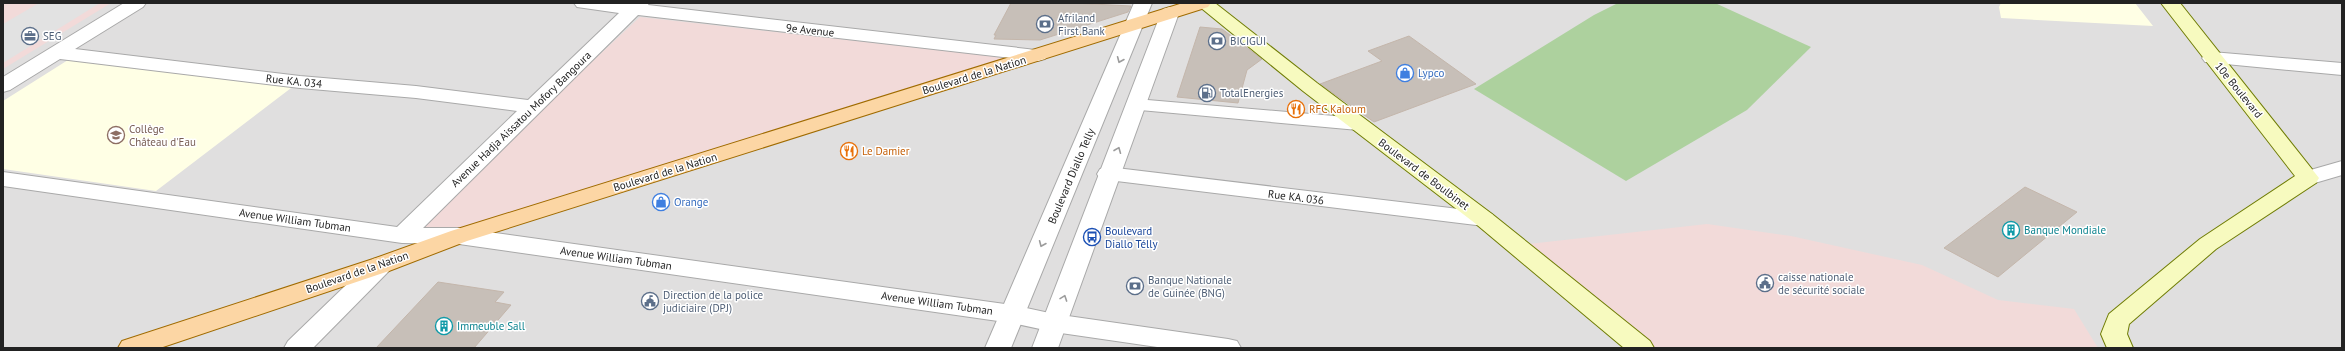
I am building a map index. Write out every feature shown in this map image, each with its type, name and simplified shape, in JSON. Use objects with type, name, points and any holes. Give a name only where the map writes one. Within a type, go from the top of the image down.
[{"type":"main road","name":"Boulevard de la Nation","points":[[131,348],[381,265],[459,236],[1203,3]]},
{"type":"main road","name":"Boulevard de Boulbinet","points":[[1203,3],[1484,220],[1641,348]]},
{"type":"main road","name":"10e Boulevard","points":[[2170,3],[2308,178]]},
{"type":"main road","points":[[2120,348],[2114,334],[2118,320],[2208,244],[2308,178]]},
{"type":"street","points":[[3,86],[137,3]]},
{"type":"street","name":"9e Avenue","points":[[583,3],[636,6],[1038,55]]},
{"type":"street","name":"Boulevard Diallo Telly","points":[[998,348],[1144,3]]},
{"type":"street","name":"Avenue Hadja Aissatou Mofory Bangoura","points":[[402,234],[636,6]]},
{"type":"street","points":[[1045,348],[1108,174],[1136,105],[1170,13]]},
{"type":"street","name":"Rue KA. 034","points":[[56,53],[300,82],[416,92],[532,107]]},
{"type":"street","points":[[2212,58],[2342,69]]},
{"type":"street","points":[[1136,105],[1358,124]]},
{"type":"street","points":[[2308,178],[2342,168]]},
{"type":"street","name":"Rue KA. 036","points":[[1108,174],[1484,220]]},
{"type":"street","name":"Avenue William Tubman","points":[[3,179],[402,234],[459,236],[1012,314],[1054,323],[1228,348]]},
{"type":"street","points":[[297,348],[381,265]]},
{"type":"shaded area","points":[[3,3],[2342,3],[2342,348],[3,348]]},
{"type":"shaded area","name":"SEG","points":[[3,3],[111,3],[3,69]]},
{"type":"shaded area","name":"SEG","points":[[39,3],[100,3],[3,63],[3,24]]},
{"type":"shaded area","points":[[2001,3],[2135,3],[2153,26],[2001,18],[1999,7]]},
{"type":"shaded area","points":[[640,17],[1009,58],[489,224],[438,234],[410,231]]},
{"type":"shaded area","name":"Collège Château d'Eau","points":[[68,60],[184,69],[295,85],[156,191],[3,169],[3,101]]},
{"type":"shaded area","name":"caisse nationale de sécurité sociale","points":[[1707,224],[1791,236],[1922,265],[1998,300],[2074,309],[2098,348],[1655,348],[1519,245]]},
{"type":"green space","points":[[1618,3],[1715,3],[1811,47],[1747,110],[1626,181],[1474,89],[1594,15]]},
{"type":"building","name":"Afriland First Bank","points":[[1011,3],[1073,3],[1131,6],[1128,12],[1040,40],[994,39],[996,35],[994,35]]},
{"type":"building","points":[[1200,27],[1222,29],[1262,59],[1247,70],[1238,103],[1177,97]]},
{"type":"building","name":"Lypco","points":[[1409,36],[1476,84],[1374,122],[1320,84],[1382,61],[1368,51]]},
{"type":"building","name":"Banque Mondiale","points":[[2025,187],[2077,212],[1998,277],[1944,248]]},
{"type":"building","name":"Immeuble Sall","points":[[438,282],[504,292],[495,302],[511,305],[474,348],[376,348]]},
{"type":"place","name":"Afriland First Bank","points":[[1045,24]]},
{"type":"place","name":"SEG","points":[[30,36]]},
{"type":"place","name":"BICIGUI","points":[[1217,41]]},
{"type":"place","name":"Lypco","points":[[1405,73]]},
{"type":"place","name":"TotalEnergies","points":[[1207,93]]},
{"type":"place","name":"RFC Kaloum","points":[[1296,109]]},
{"type":"place","name":"Collège Château d'Eau","points":[[116,135]]},
{"type":"place","name":"Le Damier","points":[[849,151]]},
{"type":"place","name":"Orange","points":[[661,202]]},
{"type":"place","name":"Banque Mondiale","points":[[2011,230]]},
{"type":"place","name":"Boulevard Diallo Télly","points":[[1092,237]]},
{"type":"place","name":"caisse nationale de sécurité sociale","points":[[1765,283]]},
{"type":"place","name":"Banque Nationale de Guinée (BNG)","points":[[1135,286]]},
{"type":"place","name":"Direction de la police judiciaire (DPJ)","points":[[650,301]]},
{"type":"place","name":"Immeuble Sall","points":[[444,326]]}]
